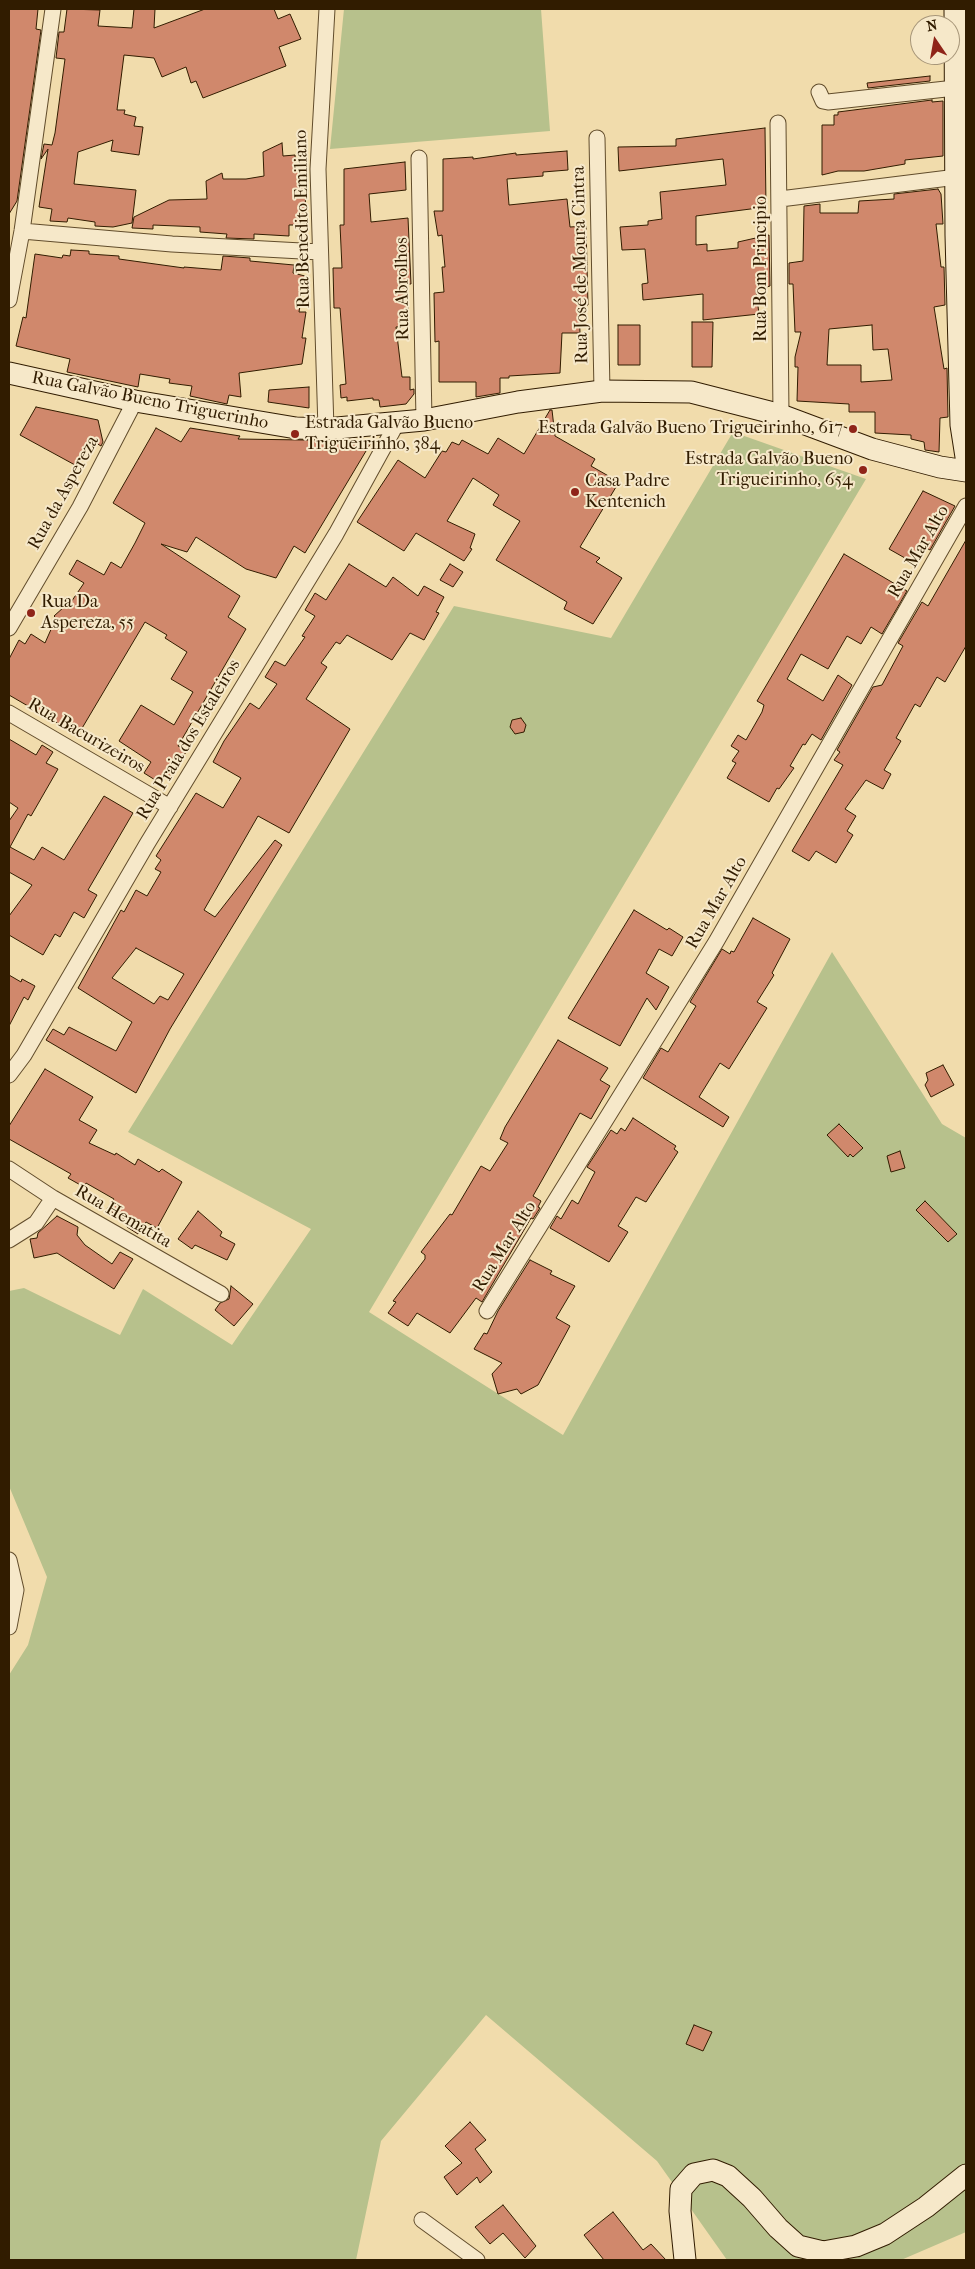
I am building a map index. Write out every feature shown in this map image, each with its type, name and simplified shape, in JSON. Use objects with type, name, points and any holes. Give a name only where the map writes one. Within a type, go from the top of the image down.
[{"type":"street","points":[[9,300],[22,231],[53,9]]},
{"type":"street","name":"Rua Benedito Emiliano","points":[[326,429],[318,169],[327,9]]},
{"type":"street","points":[[955,9],[955,88],[961,177],[961,425],[966,457]]},
{"type":"street","points":[[819,92],[823,101],[828,102],[955,88]]},
{"type":"street","name":"Rua Bom Principio","points":[[778,123],[781,415]]},
{"type":"street","name":"Rua José de Moura Cintra","points":[[597,138],[602,391]]},
{"type":"street","name":"Rua Abrolhos","points":[[419,158],[424,420]]},
{"type":"street","points":[[780,199],[961,177]]},
{"type":"street","points":[[22,231],[172,244],[320,252]]},
{"type":"street","name":"Rua Galvão Bueno Triguerinho","points":[[9,373],[135,401],[254,423],[326,429],[424,420],[518,402],[602,391],[691,392],[781,415],[872,449],[940,467],[966,471]]},
{"type":"street","name":"Rua da Aspereza","points":[[10,623],[80,507],[135,401]]},
{"type":"street","name":"Rua Praia dos Estaleiros","points":[[9,1075],[24,1055],[170,807],[336,534],[397,423]]},
{"type":"street","name":"Rua Mar Alto","points":[[487,1311],[716,942],[966,506]]},
{"type":"street","name":"Rua Bacurizeiros","points":[[9,713],[170,807]]},
{"type":"street","name":"Rua Hematita","points":[[9,1169],[52,1198],[221,1294]]},
{"type":"street","points":[[9,1240],[36,1223],[52,1198]]},
{"type":"street","points":[[9,1560],[16,1590],[9,1627]]},
{"type":"street","points":[[686,2260],[680,2211],[681,2189],[694,2174],[713,2170],[728,2176],[798,2246],[823,2252],[856,2246],[884,2234],[926,2207],[966,2175]]},
{"type":"street","points":[[422,2220],[477,2260]]},
{"type":"green space","points":[[344,9],[541,9],[550,131],[330,149]]},
{"type":"green space","points":[[733,432],[866,479],[369,1312],[563,1435],[832,952],[942,1124],[966,1138],[966,2232],[901,2260],[727,2260],[657,2161],[486,2015],[381,2141],[356,2260],[9,2260],[9,1675],[28,1645],[47,1577],[9,1486],[9,1291],[24,1288],[120,1335],[143,1289],[232,1345],[311,1229],[128,1132],[454,606],[611,638]]},
{"type":"building","points":[[9,9],[38,9],[36,29],[41,30],[17,201],[9,214]]},
{"type":"building","points":[[67,9],[100,10],[98,26],[132,28],[134,9],[155,9],[154,28],[205,9],[274,9],[278,19],[290,14],[301,39],[279,47],[286,66],[203,98],[196,81],[191,83],[186,67],[162,77],[154,58],[124,55],[117,110],[125,110],[124,114],[136,117],[134,126],[143,127],[139,155],[111,151],[113,140],[78,152],[74,184],[136,190],[132,223],[113,227],[95,226],[95,222],[68,218],[67,222],[50,221],[52,209],[39,207],[48,149],[41,159],[44,144],[52,145],[55,133],[65,59],[56,58],[59,32],[64,32]]},
{"type":"building","points":[[930,76],[930,81],[868,88],[867,83]]},
{"type":"building","points":[[932,100],[932,102],[943,101],[943,156],[905,160],[905,164],[864,171],[838,171],[822,175],[822,125],[834,125],[834,115],[838,115],[838,112]]},
{"type":"building","points":[[765,128],[766,207],[696,216],[696,245],[707,244],[707,251],[738,248],[738,242],[769,235],[770,286],[756,290],[759,314],[703,320],[703,294],[643,300],[642,284],[648,283],[645,249],[622,250],[620,227],[648,225],[648,221],[662,219],[660,192],[726,185],[723,159],[619,171],[618,147],[676,146],[676,139]]},
{"type":"building","points":[[282,143],[283,156],[295,155],[296,171],[306,169],[305,225],[289,225],[289,236],[254,234],[254,239],[226,238],[227,234],[200,232],[200,227],[153,225],[153,229],[132,228],[134,217],[169,200],[207,199],[206,181],[222,173],[223,179],[246,179],[264,176],[263,152]]},
{"type":"building","points":[[567,151],[568,170],[543,172],[543,176],[507,179],[509,205],[567,199],[570,227],[586,226],[588,305],[579,306],[580,333],[562,333],[560,373],[500,378],[500,393],[476,397],[476,382],[439,382],[439,341],[435,342],[434,293],[444,292],[442,267],[445,267],[442,235],[438,236],[434,211],[443,211],[443,159],[473,157],[473,159],[516,153],[516,155]]},
{"type":"building","points":[[405,162],[406,190],[369,194],[371,222],[408,218],[411,284],[407,284],[409,326],[396,327],[402,377],[410,377],[410,390],[414,389],[414,394],[406,404],[380,407],[379,400],[373,400],[373,398],[347,401],[347,397],[341,398],[340,385],[346,384],[340,308],[334,308],[333,268],[342,268],[340,225],[344,225],[344,169]]},
{"type":"building","points":[[938,189],[941,194],[943,224],[936,224],[941,267],[944,267],[945,305],[934,307],[944,369],[947,368],[948,417],[940,418],[939,452],[925,450],[924,442],[911,439],[911,435],[875,433],[875,412],[849,412],[849,404],[797,401],[798,367],[795,367],[795,357],[801,332],[795,332],[793,284],[789,284],[789,263],[803,261],[804,206],[820,204],[820,213],[858,213],[859,201],[894,199],[894,194]],"holes":[[[872,325],[873,350],[888,349],[892,380],[861,382],[861,365],[827,365],[829,329]]]},
{"type":"building","points":[[71,250],[89,251],[89,254],[119,256],[119,259],[184,268],[221,270],[223,256],[250,258],[250,261],[294,265],[293,273],[305,276],[299,312],[306,312],[302,338],[306,338],[302,364],[239,373],[241,397],[229,395],[227,404],[190,396],[192,386],[169,383],[170,379],[140,374],[138,387],[67,372],[70,359],[16,346],[23,317],[26,318],[35,254],[62,258],[63,255],[70,256]]},
{"type":"building","points":[[692,322],[713,322],[712,367],[692,367]]},
{"type":"building","points":[[618,325],[640,325],[640,365],[618,365]]},
{"type":"building","points":[[309,387],[309,408],[268,402],[269,390]]},
{"type":"building","points":[[36,407],[98,420],[103,442],[101,446],[91,440],[75,465],[20,435]]},
{"type":"building","points":[[550,410],[552,410],[555,436],[595,459],[591,466],[619,482],[580,547],[600,558],[596,562],[622,578],[593,624],[564,609],[567,602],[496,560],[520,521],[493,505],[499,495],[473,478],[447,521],[475,534],[470,548],[472,549],[464,561],[416,533],[404,551],[357,522],[398,460],[425,478],[442,451],[446,452],[452,442],[459,445],[462,440],[488,454],[498,438],[524,454]]},
{"type":"building","points":[[156,428],[181,442],[190,428],[240,436],[238,439],[372,441],[305,553],[294,546],[276,578],[246,569],[196,537],[187,552],[161,544],[240,596],[228,617],[246,629],[178,746],[187,750],[172,777],[165,774],[160,783],[144,773],[151,762],[119,741],[141,705],[174,725],[193,692],[171,679],[187,652],[165,638],[167,635],[145,622],[78,735],[9,695],[9,659],[19,640],[25,644],[31,634],[45,643],[56,618],[54,616],[64,607],[67,608],[84,583],[69,574],[77,560],[104,575],[111,562],[121,568],[135,543],[145,523],[113,503]]},
{"type":"building","points":[[923,491],[955,506],[930,550],[921,545],[912,562],[889,549]]},
{"type":"building","points":[[966,540],[966,646],[945,682],[937,677],[920,707],[915,704],[896,738],[901,741],[884,770],[891,774],[883,789],[866,780],[845,809],[856,816],[847,831],[853,835],[836,863],[816,851],[809,861],[792,851],[843,765],[834,760],[840,752],[837,750],[873,687],[882,685],[903,646],[898,643],[922,602],[928,606]]},
{"type":"building","points":[[844,554],[907,591],[882,634],[871,627],[861,644],[847,636],[828,669],[801,654],[787,679],[823,701],[838,675],[852,685],[821,740],[812,734],[805,745],[803,744],[790,766],[794,768],[779,789],[777,788],[769,802],[727,778],[736,763],[732,761],[739,751],[731,746],[738,735],[746,740],[764,705],[757,701]]},
{"type":"building","points":[[349,564],[386,587],[393,577],[418,596],[424,586],[444,597],[436,612],[439,613],[424,640],[410,633],[392,660],[347,635],[340,644],[336,642],[321,663],[327,667],[306,699],[350,729],[289,833],[258,816],[204,910],[215,917],[275,840],[282,845],[170,1029],[136,1093],[46,1040],[53,1029],[64,1035],[69,1027],[116,1051],[132,1022],[78,988],[121,910],[124,912],[136,890],[147,896],[161,872],[155,869],[161,860],[156,856],[196,793],[223,808],[241,778],[213,762],[224,741],[250,703],[259,709],[277,684],[265,677],[275,661],[285,666],[305,637],[302,636],[315,616],[305,610],[315,593],[326,600]],"holes":[[[136,948],[184,974],[168,1000],[160,996],[154,1004],[112,978]]]},
{"type":"building","points":[[450,564],[463,572],[453,587],[440,580]]},
{"type":"building","points":[[521,718],[526,725],[524,732],[515,734],[510,727],[512,720]]},
{"type":"building","points":[[9,739],[36,755],[42,745],[53,752],[46,763],[58,769],[31,816],[28,814],[10,847],[34,860],[42,847],[64,860],[104,796],[133,813],[88,890],[97,895],[84,918],[74,912],[60,937],[55,934],[43,955],[9,935],[9,916],[32,885],[9,872],[9,821],[18,808],[9,802]]},
{"type":"building","points":[[634,910],[667,930],[669,928],[683,937],[672,956],[659,949],[646,973],[669,987],[656,1010],[647,998],[620,1046],[568,1018]]},
{"type":"building","points":[[753,918],[790,939],[772,973],[774,975],[757,1002],[767,1008],[729,1069],[720,1063],[699,1097],[729,1117],[723,1127],[643,1078],[661,1048],[668,1052],[696,1006],[690,1002],[722,949],[730,954],[731,951],[734,952]]},
{"type":"building","points":[[9,975],[21,982],[22,979],[35,986],[28,1000],[24,997],[9,1026]]},
{"type":"building","points":[[558,1040],[608,1068],[600,1080],[610,1086],[591,1119],[580,1113],[533,1196],[541,1201],[538,1207],[540,1208],[533,1219],[531,1218],[482,1302],[476,1298],[450,1333],[417,1313],[408,1326],[388,1313],[396,1302],[393,1301],[425,1259],[425,1255],[421,1252],[450,1214],[452,1215],[481,1166],[490,1171],[508,1143],[500,1139],[505,1127]]},
{"type":"building","points":[[943,1065],[954,1085],[931,1097],[925,1085],[928,1080],[926,1073]]},
{"type":"building","points":[[45,1069],[93,1097],[79,1120],[97,1130],[89,1143],[115,1155],[116,1153],[135,1165],[138,1159],[159,1172],[162,1169],[182,1182],[157,1228],[146,1222],[138,1234],[127,1227],[129,1222],[107,1209],[114,1199],[86,1183],[84,1187],[68,1178],[71,1174],[9,1139],[9,1126]]},
{"type":"building","points":[[633,1118],[676,1146],[674,1149],[678,1152],[646,1202],[636,1197],[618,1226],[628,1232],[609,1262],[550,1228],[557,1216],[561,1219],[572,1200],[578,1204],[595,1172],[587,1167],[611,1130],[617,1134],[621,1128],[625,1131]]},
{"type":"building","points":[[839,1124],[863,1148],[853,1157],[850,1154],[848,1157],[827,1135]]},
{"type":"building","points":[[900,1151],[905,1168],[891,1172],[887,1156]]},
{"type":"building","points":[[925,1201],[957,1234],[948,1242],[916,1210]]},
{"type":"building","points":[[198,1211],[222,1232],[220,1236],[235,1244],[227,1260],[195,1245],[192,1249],[178,1239]]},
{"type":"building","points":[[57,1216],[78,1227],[77,1235],[85,1245],[112,1264],[120,1252],[133,1259],[114,1289],[57,1253],[34,1258],[30,1239],[37,1238],[38,1233]]},
{"type":"building","points":[[530,1260],[552,1271],[550,1274],[575,1286],[556,1318],[570,1326],[538,1385],[521,1394],[517,1389],[498,1394],[492,1374],[502,1363],[474,1349],[484,1333],[487,1334],[498,1311]]},
{"type":"building","points":[[231,1286],[253,1304],[234,1326],[215,1310],[220,1303],[229,1299]]},
{"type":"building","points":[[694,2025],[712,2032],[703,2051],[686,2044]]},
{"type":"building","points":[[470,2122],[486,2140],[475,2149],[492,2172],[480,2183],[477,2177],[457,2195],[444,2177],[462,2163],[445,2146]]},
{"type":"building","points":[[503,2205],[536,2246],[525,2258],[503,2233],[490,2244],[475,2227]]},
{"type":"building","points":[[613,2212],[643,2250],[651,2244],[666,2260],[604,2260],[584,2235]]},
{"type":"place","name":"Estrada Galvão Bueno Trigueirinho, 617","points":[[853,429]]},
{"type":"place","name":"Estrada Galvão Bueno Trigueirinho, 384","points":[[295,434]]},
{"type":"place","name":"Estrada Galvão Bueno Trigueirinho, 654","points":[[863,470]]},
{"type":"place","name":"Casa Padre Kentenich","points":[[575,492]]},
{"type":"place","name":"Rua Da Aspereza, 55","points":[[31,613]]}]
